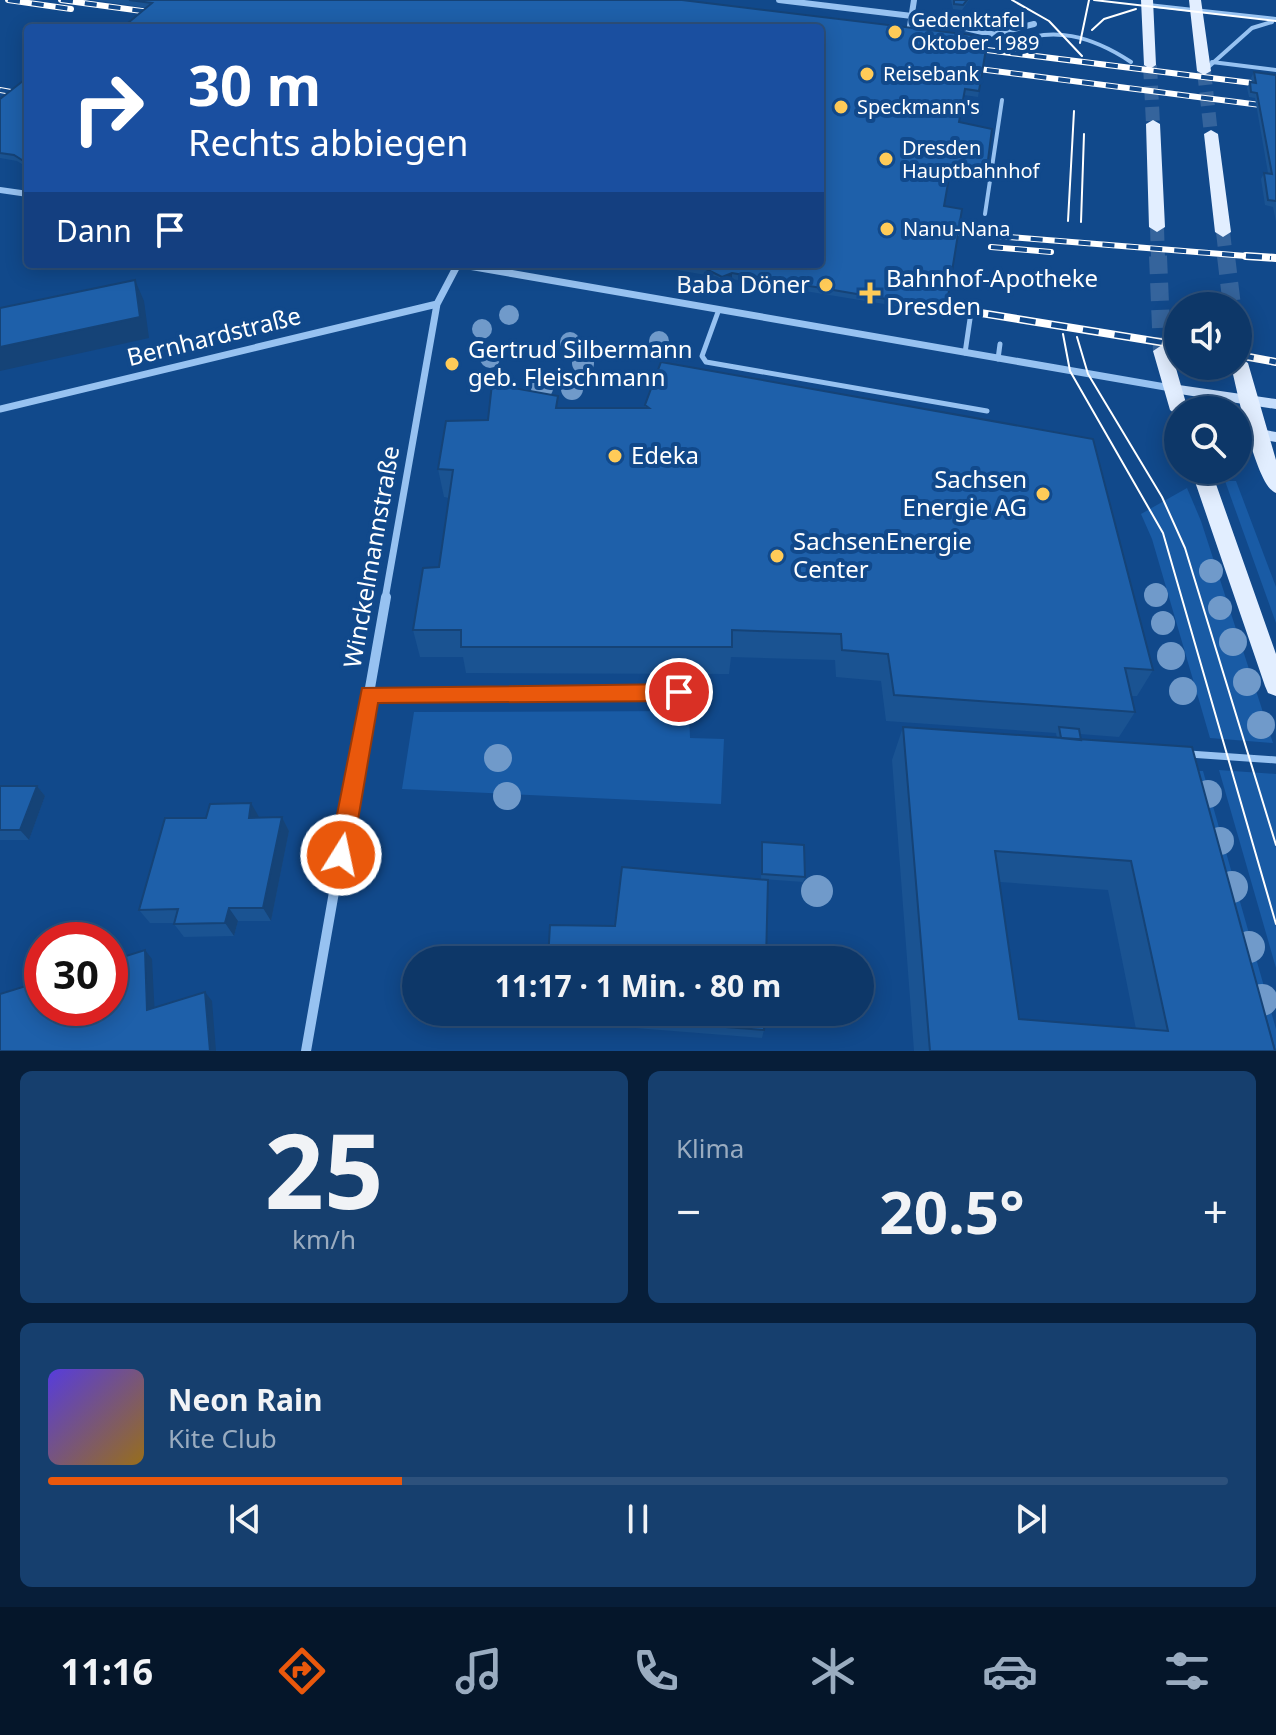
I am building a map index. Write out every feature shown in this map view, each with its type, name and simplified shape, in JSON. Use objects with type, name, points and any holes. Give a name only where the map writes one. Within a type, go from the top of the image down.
[{"type":"main road","points":[[1147,2],[1150,65]]},
{"type":"main road","points":[[1195,5],[1207,65]]},
{"type":"main road","points":[[1153,124],[1157,227]]},
{"type":"main road","points":[[1211,134],[1223,232]]},
{"type":"main road","points":[[1162,351],[1174,396]]},
{"type":"main road","points":[[1172,389],[1224,396]]},
{"type":"main road","points":[[1172,389],[1178,396]]},
{"type":"main road","points":[[1252,400],[1276,404]]},
{"type":"main road","points":[[1257,434],[1276,486]]},
{"type":"main road","points":[[1206,484],[1276,686]]},
{"type":"street","points":[[779,0],[833,3],[912,16],[1018,40]]},
{"type":"street","points":[[909,33],[914,0]]},
{"type":"street","points":[[997,33],[1034,24]]},
{"type":"street","points":[[0,190],[24,193]]},
{"type":"street","name":"Winckelmannstraße","points":[[306,1051],[437,304],[455,268]]},
{"type":"street","points":[[479,268],[1172,389]]},
{"type":"street","name":"Bernhardstraße","points":[[0,409],[437,304]]},
{"type":"lane","points":[[1147,2],[1195,5],[1276,20]]},
{"type":"lane","points":[[1207,65],[1252,28],[1276,20]]},
{"type":"lane","points":[[1010,47],[1018,40],[1044,35],[1090,41],[1115,50],[1131,62]]},
{"type":"lane","points":[[1207,65],[1276,70]]},
{"type":"lane","points":[[985,214],[1002,100]]},
{"type":"lane","points":[[718,312],[702,356],[706,362],[987,411]]},
{"type":"lane","points":[[965,353],[970,319]]},
{"type":"lane","points":[[998,359],[1000,344]]},
{"type":"lane","points":[[369,695],[679,692]]},
{"type":"lane","points":[[1181,753],[1276,760]]},
{"type":"shaded area","points":[[1226,484],[1237,484],[1276,587],[1276,623]]},
{"type":"shaded area","points":[[1187,488],[1201,521],[1273,743],[1210,738],[1152,539],[1141,514]]},
{"type":"shaded area","points":[[689,711],[690,738],[724,739],[721,804],[402,789],[414,712]]},
{"type":"shaded area","points":[[1219,770],[1276,774],[1276,968]]},
{"type":"shaded area","points":[[1197,771],[1203,771],[1276,1029],[1276,1051]]},
{"type":"building","name":"Dresden Hauptbahnhof","points":[[129,0],[682,0],[988,37],[979,91],[965,89],[959,122],[992,129],[987,168],[951,166],[944,206],[962,209],[946,309],[732,273],[722,277],[700,268],[824,268],[824,24],[127,24],[152,3]]},
{"type":"building","points":[[954,0],[967,0],[963,5],[954,4]]},
{"type":"building","points":[[1254,72],[1276,75],[1276,201],[1268,200],[1264,173],[1272,174],[1257,93],[1251,92],[1250,82],[1256,83]]},
{"type":"building","points":[[24,80],[24,160],[0,153],[0,99]]},
{"type":"building","points":[[135,280],[140,317],[0,347],[0,308]]},
{"type":"building","name":"SachsenEnergie Center","points":[[661,362],[1093,439],[1153,670],[1125,668],[1135,712],[894,695],[888,654],[842,650],[841,634],[732,630],[732,647],[461,647],[461,630],[413,630],[423,568],[439,567],[453,470],[438,469],[446,421],[488,420],[492,384],[558,396],[556,408],[649,408],[645,405]]},
{"type":"building","points":[[903,727],[1192,747],[1275,1051],[930,1051]],"holes":[[[995,851],[1131,861],[1168,1031],[1019,1019]]]},
{"type":"building","points":[[1059,727],[1079,729],[1081,740],[1061,738]]},
{"type":"building","points":[[0,786],[37,786],[20,830],[0,830]]},
{"type":"building","points":[[251,803],[249,818],[282,817],[263,908],[229,908],[225,923],[174,924],[178,909],[139,910],[165,818],[206,818],[210,804]]},
{"type":"building","points":[[762,842],[804,845],[805,877],[762,874]]},
{"type":"building","points":[[622,867],[768,880],[766,946],[549,946],[550,925],[615,926]]},
{"type":"building","points":[[145,950],[147,1010],[205,992],[210,1051],[0,1051],[0,994],[24,987],[24,1026],[128,1026],[128,955]]},
{"type":"building","points":[[712,1026],[764,1026],[764,1030]]},
{"type":"tunnel","points":[[1150,65],[1153,124]]},
{"type":"tunnel","points":[[1204,71],[1211,134]]},
{"type":"tunnel","points":[[1157,227],[1158,258]]},
{"type":"tunnel","points":[[1223,232],[1226,258]]},
{"type":"tunnel","points":[[1158,256],[1162,351]]},
{"type":"tunnel","points":[[1226,256],[1230,292]]},
{"type":"tram line","points":[[1012,0],[1049,21],[1082,56]]},
{"type":"tram line","points":[[1080,43],[1089,0]]},
{"type":"tram line","points":[[1094,0],[1276,21]]},
{"type":"tram line","points":[[1092,30],[1104,19],[1136,9]]},
{"type":"tram line","points":[[1068,221],[1074,111]]},
{"type":"tram line","points":[[1081,222],[1084,134]]},
{"type":"tram line","points":[[1063,334],[1070,371],[1163,533],[1276,924]]},
{"type":"tram line","points":[[1077,337],[1088,374],[1162,497],[1185,548],[1276,845]]},
{"type":"railway","points":[[8,0],[71,9]]},
{"type":"railway","points":[[61,0],[164,14]]},
{"type":"railway","points":[[963,47],[1276,86]]},
{"type":"railway","points":[[963,67],[1276,107]]},
{"type":"railway","points":[[0,90],[24,94]]},
{"type":"railway","points":[[935,231],[1247,256]]},
{"type":"railway","points":[[991,247],[1051,252]]},
{"type":"railway","points":[[1247,256],[1276,258]]},
{"type":"railway","points":[[1247,256],[1271,258]]},
{"type":"railway","points":[[925,304],[1164,343]]},
{"type":"railway","points":[[1252,358],[1276,362]]},
{"type":"place","name":"Gedenktafel Oktober 1989","points":[[895,32]]},
{"type":"place","name":"Reisebank","points":[[867,74]]},
{"type":"place","name":"Speckmann's","points":[[841,107]]},
{"type":"place","name":"Dresden Hauptbahnhof","points":[[886,159]]},
{"type":"place","name":"Nanu-Nana","points":[[887,229]]},
{"type":"place","name":"Baba Döner","points":[[826,285]]},
{"type":"place","name":"Bahnhof-Apotheke Dresden","points":[[870,293]]},
{"type":"place","name":"Gertrud Silbermann geb. Fleischmann","points":[[452,364]]},
{"type":"place","name":"Edeka","points":[[615,456]]},
{"type":"place","name":"Sachsen Energie AG","points":[[1043,494]]},
{"type":"place","name":"SachsenEnergie Center","points":[[777,556]]},
{"type":"route","points":[[341,855],[369,695],[679,692]]}]
